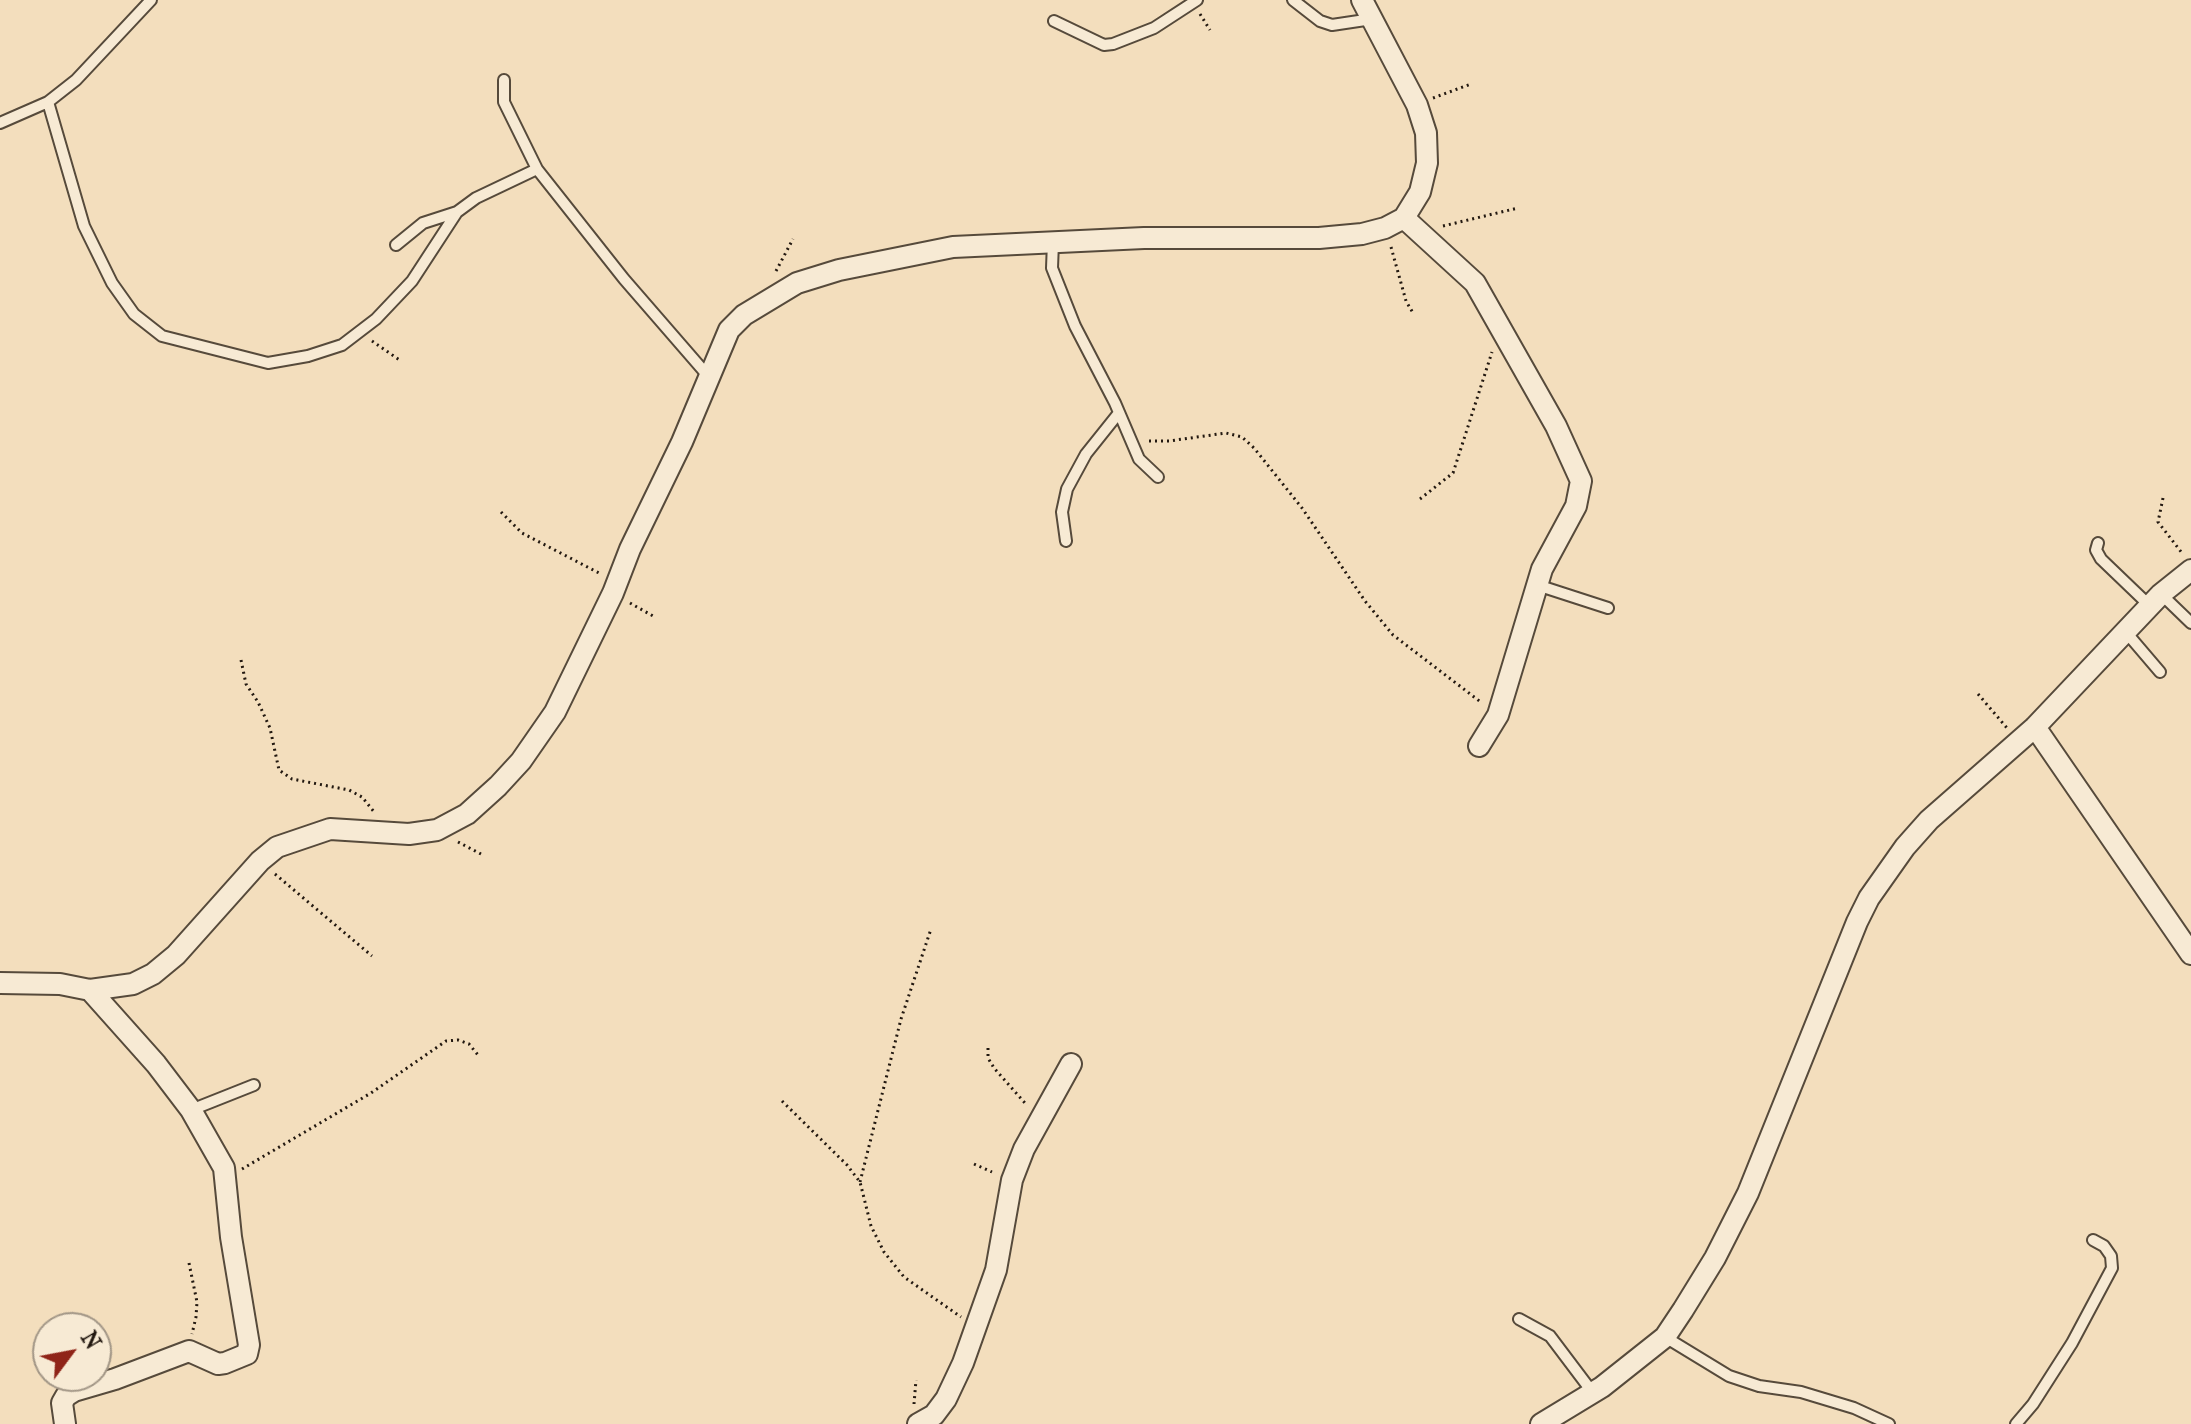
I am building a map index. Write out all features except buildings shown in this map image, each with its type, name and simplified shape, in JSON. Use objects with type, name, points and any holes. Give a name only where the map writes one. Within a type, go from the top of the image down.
[{"type":"street","points":[[1362,0],[1417,105],[1426,133],[1427,163],[1412,225]]},
{"type":"street","points":[[0,983],[60,984],[90,990],[133,984],[153,974],[176,955],[260,861],[277,847],[330,829],[409,834],[448,827],[467,814],[521,761],[555,712],[615,589],[729,330],[744,315],[797,283],[854,267],[953,247],[1053,240],[1305,238],[1362,234],[1412,225],[1475,283],[1556,426],[1581,481],[1576,506],[1542,569],[1498,715],[1479,746]]},
{"type":"street","points":[[1541,1424],[1593,1393],[1665,1337],[1715,1258],[1748,1193],[1857,922],[1869,898],[1905,847],[1929,820],[2035,727],[2125,631],[2191,570]]},
{"type":"street","points":[[2035,727],[2191,954]]},
{"type":"street","points":[[65,1424],[62,1403],[74,1391],[187,1352],[218,1364],[239,1359],[247,1354],[249,1345],[231,1237],[224,1168],[191,1110],[156,1064],[90,990]]},
{"type":"street","points":[[918,1424],[934,1415],[946,1399],[963,1363],[996,1270],[1012,1180],[1039,1118],[1071,1064]]},
{"type":"lane","points":[[0,123],[48,102],[76,80],[151,0]]},
{"type":"lane","points":[[1054,21],[1104,45],[1113,44],[1154,28],[1197,0]]},
{"type":"lane","points":[[1293,0],[1320,21],[1332,25],[1372,19]]},
{"type":"lane","points":[[504,80],[504,102],[537,169],[624,279],[709,377]]},
{"type":"lane","points":[[48,102],[84,226],[112,283],[134,314],[162,336],[268,363],[308,356],[342,345],[376,319],[412,281],[457,212]]},
{"type":"lane","points":[[396,245],[423,223],[457,212],[476,198],[537,169]]},
{"type":"lane","points":[[1053,240],[1052,268],[1058,288],[1129,441],[1139,459],[1158,477]]},
{"type":"lane","points":[[1066,541],[1062,512],[1067,489],[1086,454],[1118,414]]},
{"type":"lane","points":[[2098,543],[2096,550],[2101,559],[2191,623]]},
{"type":"lane","points":[[1537,585],[1608,608]]},
{"type":"lane","points":[[2125,631],[2160,672]]},
{"type":"lane","points":[[191,1110],[254,1085]]},
{"type":"lane","points":[[2016,1424],[2033,1404],[2072,1343],[2112,1268],[2111,1256],[2104,1246],[2093,1240]]},
{"type":"lane","points":[[1519,1319],[1542,1330],[1557,1342],[1593,1393]]},
{"type":"lane","points":[[1665,1337],[1729,1376],[1759,1386],[1801,1392],[1854,1408],[1889,1424]]},
{"type":"path","points":[[1417,105],[1471,84]]},
{"type":"path","points":[[1412,225],[1518,208]]},
{"type":"path","points":[[1385,228],[1406,301],[1413,313]]},
{"type":"path","points":[[1420,499],[1453,473],[1500,325]]},
{"type":"path","points":[[359,332],[401,361]]},
{"type":"path","points":[[1129,441],[1169,441],[1226,433],[1242,437],[1302,508],[1365,601],[1393,635],[1498,715]]},
{"type":"path","points":[[2163,498],[2159,511],[2160,527],[2191,563]]},
{"type":"path","points":[[501,512],[522,533],[589,567],[653,616]]},
{"type":"path","points":[[241,660],[246,684],[270,728],[279,770],[292,779],[349,790],[362,797],[378,820],[380,833]]},
{"type":"path","points":[[1978,694],[2019,741]]},
{"type":"path","points":[[260,861],[372,956]]},
{"type":"path","points":[[860,1182],[901,1019],[931,929]]},
{"type":"path","points":[[226,1179],[371,1093],[446,1041],[458,1040],[469,1044],[478,1055]]},
{"type":"path","points":[[988,1048],[988,1058],[994,1068],[1039,1118]]},
{"type":"path","points":[[782,1101],[847,1165],[860,1182],[871,1226],[884,1252],[904,1277],[975,1327]]},
{"type":"path","points":[[187,1352],[197,1302],[189,1263]]}]
